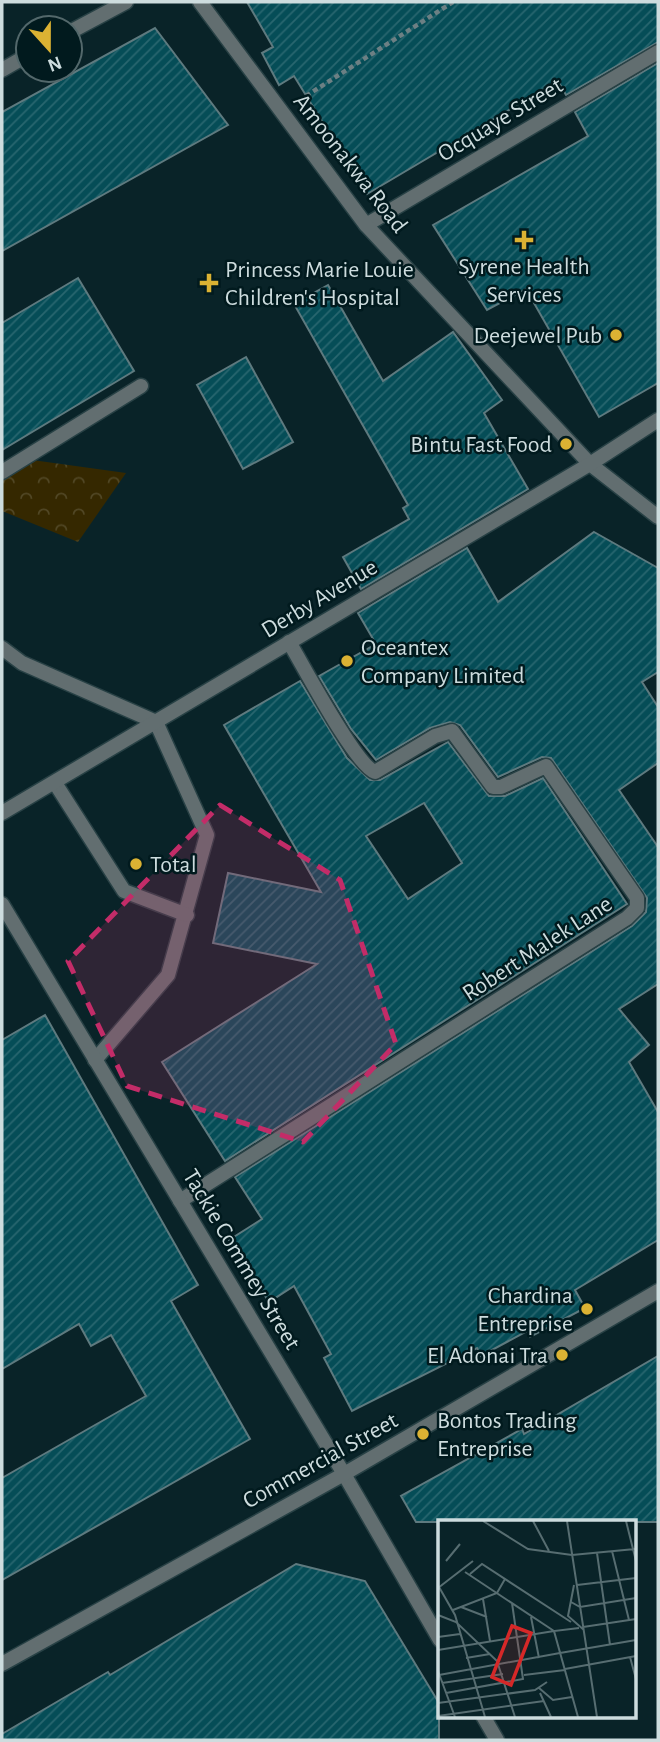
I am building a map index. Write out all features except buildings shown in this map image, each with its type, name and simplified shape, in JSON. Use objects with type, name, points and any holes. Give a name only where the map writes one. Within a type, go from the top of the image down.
[{"type":"street","points":[[84,24],[126,2]]},
{"type":"street","name":"Amoonakwa Road","points":[[200,2],[366,225],[590,464],[658,517]]},
{"type":"street","name":"Ocquaye Street","points":[[366,225],[658,52]]},
{"type":"street","points":[[2,472],[141,386]]},
{"type":"street","name":"Derby Avenue","points":[[2,813],[590,464],[658,420]]},
{"type":"street","name":"Robert Malek Lane","points":[[180,1201],[520,988],[627,918],[637,908],[637,898],[546,766],[501,787],[493,787],[452,731],[435,736],[375,772],[369,770],[349,744],[289,642]]},
{"type":"street","points":[[2,648],[22,663],[156,722],[207,835],[169,975],[95,1060]]},
{"type":"street","points":[[55,783],[124,891],[187,915]]},
{"type":"street","name":"Tackie Commey Street","points":[[2,904],[344,1474],[438,1638]]},
{"type":"street","name":"Commercial Street","points":[[2,1664],[344,1474],[658,1292]]},
{"type":"street","points":[[484,1718],[497,1740]]},
{"type":"path","points":[[282,112],[453,2]]},
{"type":"highlighted area","points":[[220,805],[340,880],[396,1044],[303,1142],[127,1086],[68,961]]},
{"type":"green space","points":[[25,459],[126,473],[78,542],[2,511],[2,468]]},
{"type":"place","name":"Syrene Health Services","points":[[524,240]]},
{"type":"place","name":"Princess Marie Louie Children's Hospital","points":[[209,283]]},
{"type":"place","name":"Deejewel Pub","points":[[616,335]]},
{"type":"place","name":"Bintu Fast Food","points":[[566,444]]},
{"type":"place","name":"Oceantex Company Limited","points":[[347,661]]},
{"type":"place","name":"Total","points":[[136,864]]},
{"type":"place","name":"Chardina Entreprise","points":[[587,1309]]},
{"type":"place","name":"El Adonai Tra","points":[[562,1355]]},
{"type":"place","name":"Bontos Trading Entreprise","points":[[423,1434]]}]
